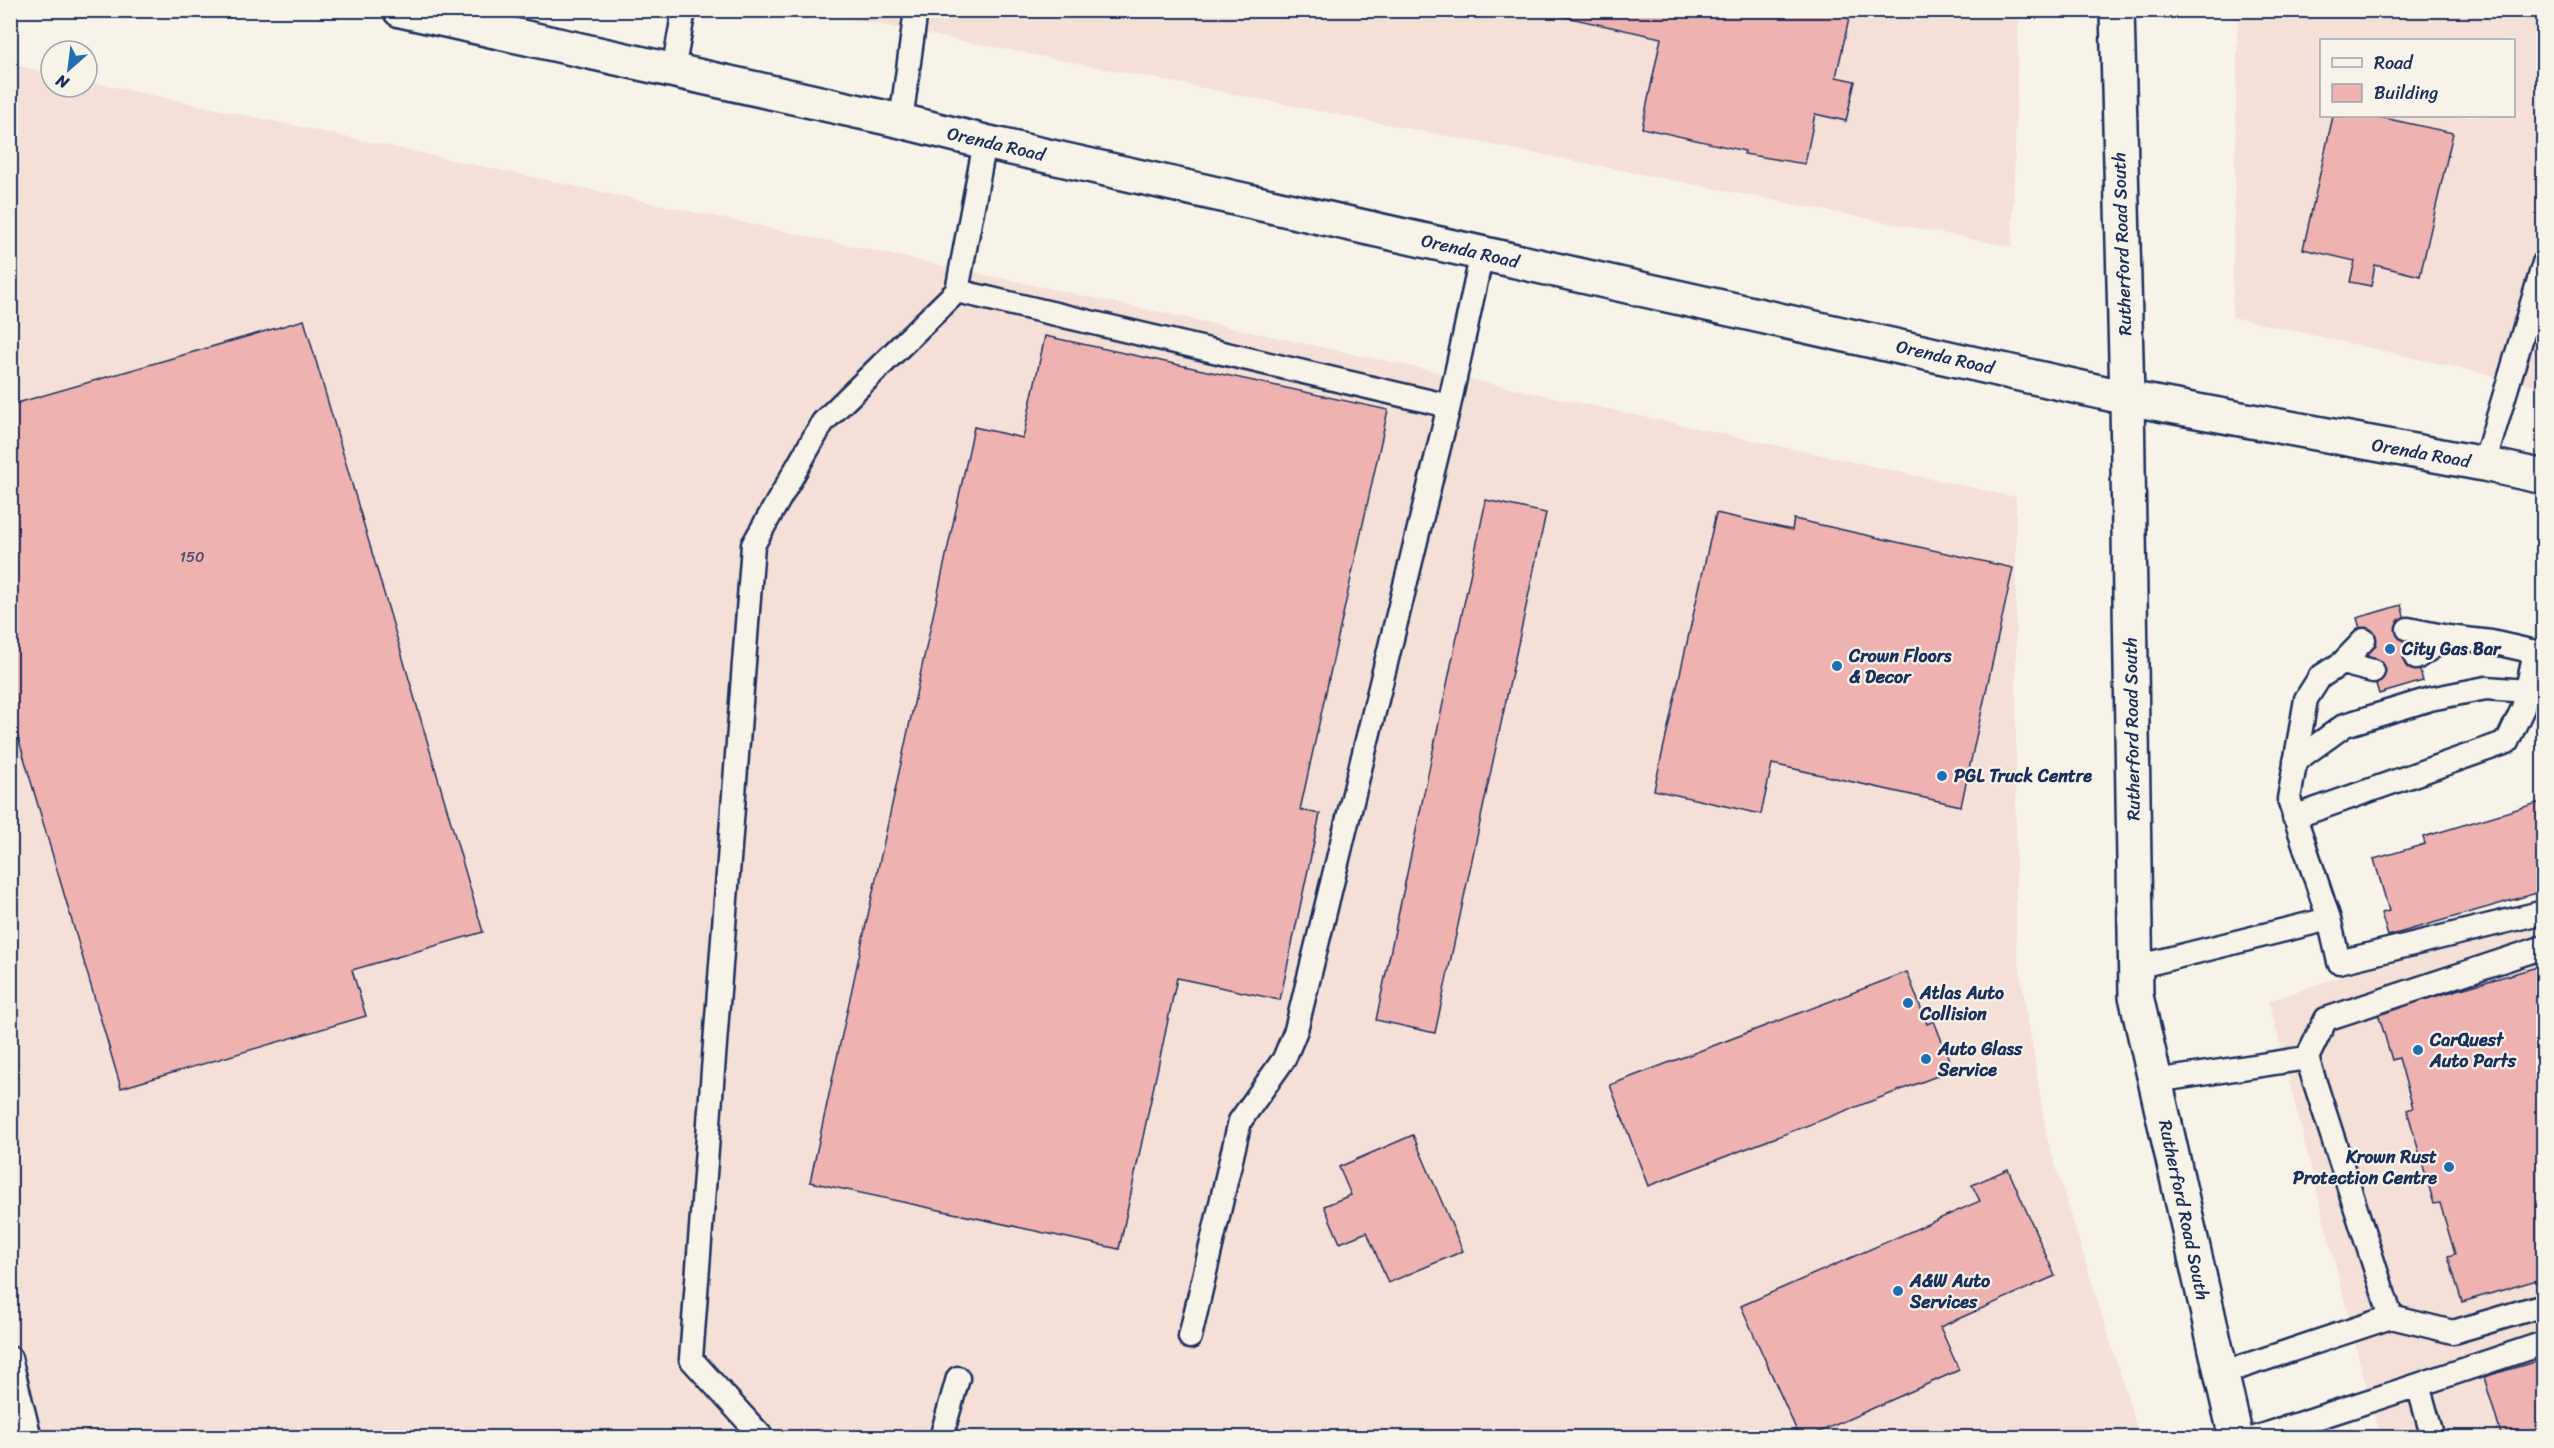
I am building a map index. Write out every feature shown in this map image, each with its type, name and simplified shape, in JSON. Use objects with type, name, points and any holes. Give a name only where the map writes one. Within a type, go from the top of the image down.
[{"type":"street","name":"Orenda Road","points":[[400,10],[2127,398],[2544,477]]},
{"type":"street","name":"Rutherford Road South","points":[[2117,10],[2127,398],[2136,996],[2236,1437]]},
{"type":"lane","points":[[673,71],[684,10]]},
{"type":"lane","points":[[901,121],[916,10]]},
{"type":"lane","points":[[763,1437],[692,1359],[753,544],[823,422],[957,291],[986,142]]},
{"type":"lane","points":[[1190,1337],[1240,1121],[1284,1059],[1296,1030],[1449,406],[1482,253]]},
{"type":"lane","points":[[2484,464],[2544,263]]},
{"type":"lane","points":[[957,291],[1449,406]]},
{"type":"lane","points":[[2294,817],[2507,742],[2523,708],[2539,653],[2491,642],[2408,629]]},
{"type":"lane","points":[[2416,658],[2448,637]]},
{"type":"lane","points":[[2364,640],[2342,663],[2320,677],[2306,699],[2289,799],[2329,919],[2339,962],[2544,912]]},
{"type":"lane","points":[[2342,663],[2373,670]]},
{"type":"lane","points":[[2295,761],[2345,725],[2420,702],[2486,688],[2527,691]]},
{"type":"lane","points":[[2136,967],[2329,919]]},
{"type":"lane","points":[[2391,1317],[2307,1058],[2326,1019],[2544,947]]},
{"type":"lane","points":[[2155,1081],[2307,1058]]},
{"type":"lane","points":[[2220,1374],[2391,1317],[2453,1332],[2544,1305]]},
{"type":"lane","points":[[2255,1437],[2544,1343]]},
{"type":"lane","points":[[10,1358],[30,1437]]},
{"type":"lane","points":[[941,1437],[958,1378]]},
{"type":"lane","points":[[2418,1384],[2433,1437]]},
{"type":"shaded area","points":[[810,11],[2019,11],[2012,247]]},
{"type":"shaded area","points":[[2238,11],[2543,11],[2543,387],[2232,317]]},
{"type":"shaded area","points":[[10,64],[39,70],[39,99],[99,99],[99,84],[2016,497],[2016,944],[2047,1138],[2140,1437],[11,1437]]},
{"type":"shaded area","points":[[2543,907],[2543,1437],[2381,1437],[2365,1382],[2269,1001]]},
{"type":"building","points":[[1534,10],[1851,10],[1836,77],[1855,81],[1846,121],[1815,114],[1805,164],[1744,154],[1745,151],[1642,128],[1661,38]]},
{"type":"building","points":[[2333,117],[2380,117],[2453,133],[2420,276],[2375,265],[2371,286],[2350,282],[2355,261],[2303,249]]},
{"type":"building","points":[[304,320],[483,932],[352,970],[366,1016],[121,1088],[10,710],[10,405]]},
{"type":"building","points":[[1045,336],[1388,410],[1300,810],[1320,814],[1280,1000],[1177,978],[1119,1249],[810,1182],[974,427],[1023,438]]},
{"type":"building","points":[[1486,500],[1546,513],[1435,1033],[1376,1020]]},
{"type":"building","name":"Crown Floors & Decor","points":[[1716,513],[1792,530],[1794,519],[2013,568],[1961,806],[1772,764],[1761,814],[1654,790]]},
{"type":"building","name":"City Gas Bar","points":[[2401,605],[2423,681],[2379,694],[2357,618]]},
{"type":"building","points":[[2544,801],[2544,891],[2388,936],[2381,913],[2389,911],[2374,859],[2425,844],[2423,837]]},
{"type":"building","points":[[2544,965],[2544,1278],[2462,1302],[2448,1256],[2455,1254],[2440,1203],[2434,1204],[2407,1110],[2413,1108],[2399,1058],[2392,1060],[2378,1013]]},
{"type":"building","points":[[1907,972],[1927,1024],[1934,1021],[1953,1070],[1648,1186],[1610,1085]]},
{"type":"building","points":[[1413,1135],[1463,1251],[1388,1283],[1367,1232],[1340,1243],[1324,1206],[1351,1195],[1339,1167]]},
{"type":"building","name":"A&W Auto Services","points":[[2008,1169],[2055,1276],[1940,1327],[1959,1370],[1806,1438],[1800,1438],[1741,1306],[1980,1201],[1972,1185]]},
{"type":"building","points":[[2544,1359],[2544,1438],[2502,1438],[2484,1377]]},
{"type":"place","name":"City Gas Bar","points":[[2390,649]]},
{"type":"place","name":"Crown Floors & Decor","points":[[1837,666]]},
{"type":"place","name":"PGL Truck Centre","points":[[1942,776]]},
{"type":"place","name":"Atlas Auto Collision","points":[[1908,1003]]},
{"type":"place","name":"CarQuest Auto Parts","points":[[2418,1050]]},
{"type":"place","name":"Auto Glass Service","points":[[1926,1059]]},
{"type":"place","name":"Krown Rust Protection Centre","points":[[2449,1167]]},
{"type":"place","name":"A&W Auto Services","points":[[1898,1291]]}]
